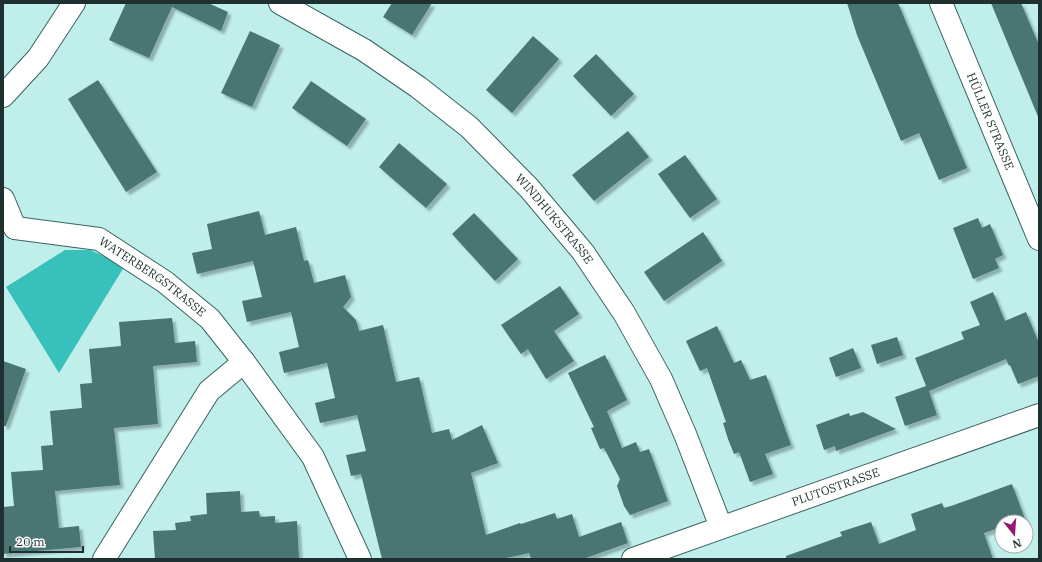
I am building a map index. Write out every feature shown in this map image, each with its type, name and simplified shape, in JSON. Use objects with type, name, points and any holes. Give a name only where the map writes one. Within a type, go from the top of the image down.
[{"type":"street","points":[[3,96],[38,58],[74,3]]},
{"type":"street","name":"WINDHUKSTRASSE","points":[[280,3],[364,50],[418,88],[469,127],[529,188],[583,252],[624,313],[661,379],[686,434],[721,527]]},
{"type":"street","name":"HÜLLER STRASSE","points":[[941,3],[1039,239]]},
{"type":"street","points":[[3,199],[9,231]]},
{"type":"street","name":"WATERBERGSTRASSE","points":[[9,231],[99,239],[165,282],[210,319],[244,362],[313,457],[360,559]]},
{"type":"street","points":[[104,559],[209,391],[244,362]]},
{"type":"street","name":"PLUTOSTRASSE","points":[[633,559],[1039,415]]},
{"type":"shaded area","points":[[65,250],[90,250],[124,267],[59,373],[6,287]]},
{"type":"building","points":[[126,3],[208,3],[228,12],[221,31],[172,7],[149,58],[109,40]]},
{"type":"building","points":[[392,3],[432,3],[412,35],[383,17]]},
{"type":"building","points":[[847,3],[898,3],[967,168],[939,180],[919,133],[901,141],[857,35]]},
{"type":"building","points":[[991,3],[1021,3],[1039,45],[1039,119]]},
{"type":"building","points":[[250,31],[280,45],[252,107],[221,93]]},
{"type":"building","points":[[533,36],[559,59],[512,113],[486,90]]},
{"type":"building","points":[[596,54],[634,94],[611,116],[573,76]]},
{"type":"building","points":[[98,80],[157,172],[126,192],[68,99]]},
{"type":"building","points":[[311,81],[366,119],[347,146],[292,108]]},
{"type":"building","points":[[628,131],[649,157],[594,201],[572,175]]},
{"type":"building","points":[[399,143],[447,184],[426,208],[379,167]]},
{"type":"building","points":[[685,155],[717,199],[690,218],[658,174]]},
{"type":"building","points":[[259,211],[265,235],[296,227],[304,261],[308,260],[314,283],[345,275],[351,297],[343,307],[356,320],[359,331],[383,325],[396,382],[419,377],[432,433],[449,429],[452,440],[482,425],[498,463],[471,473],[486,535],[555,513],[557,519],[572,514],[579,537],[621,522],[628,543],[583,559],[531,559],[529,553],[502,559],[382,559],[361,474],[351,476],[346,455],[366,451],[357,415],[320,423],[315,403],[335,398],[327,363],[284,373],[279,352],[299,347],[291,312],[247,322],[242,301],[262,297],[253,261],[197,274],[192,253],[212,249],[207,224]]},
{"type":"building","points":[[474,213],[518,259],[495,281],[452,234]]},
{"type":"building","points":[[978,218],[982,228],[990,224],[1003,255],[995,259],[999,268],[973,279],[953,228]]},
{"type":"building","points":[[703,232],[722,261],[664,301],[644,272]]},
{"type":"building","points":[[560,286],[579,314],[554,331],[574,361],[546,379],[528,349],[521,354],[501,325]]},
{"type":"building","points":[[993,292],[1005,321],[1026,312],[1039,343],[1039,376],[1018,384],[1006,359],[929,391],[937,415],[905,426],[895,397],[926,386],[915,358],[964,339],[961,332],[980,325],[970,302]]},
{"type":"building","points":[[172,318],[175,343],[195,341],[197,362],[153,366],[158,424],[114,428],[120,485],[55,491],[59,528],[79,526],[81,547],[3,554],[3,507],[14,506],[11,472],[43,470],[41,446],[53,445],[50,411],[82,408],[80,384],[92,383],[89,349],[121,346],[119,322]]},
{"type":"building","points":[[717,326],[734,363],[741,360],[750,380],[766,375],[791,445],[765,454],[773,474],[750,482],[739,452],[734,454],[728,439],[723,423],[726,422],[707,368],[700,371],[686,341]]},
{"type":"building","points":[[897,337],[903,355],[877,364],[871,345]]},
{"type":"building","points":[[853,348],[861,368],[836,377],[829,358]]},
{"type":"building","points":[[605,355],[627,400],[607,411],[622,448],[636,442],[640,452],[649,449],[668,501],[630,515],[624,506],[617,486],[620,479],[604,448],[600,449],[591,428],[594,427],[568,373]]},
{"type":"building","points":[[3,361],[26,369],[6,426],[3,426]]},
{"type":"building","points":[[863,412],[896,429],[836,451],[835,446],[824,450],[816,425],[849,413],[850,416]]},
{"type":"building","points":[[1012,484],[1023,514],[994,514],[994,530],[984,533],[993,559],[786,559],[786,556],[842,536],[840,532],[871,522],[879,544],[916,530],[911,514],[942,503],[944,508]]},
{"type":"building","points":[[240,491],[241,512],[259,511],[260,517],[275,516],[275,523],[297,521],[299,559],[155,559],[153,531],[176,530],[175,523],[191,521],[190,516],[207,514],[206,493]]}]
